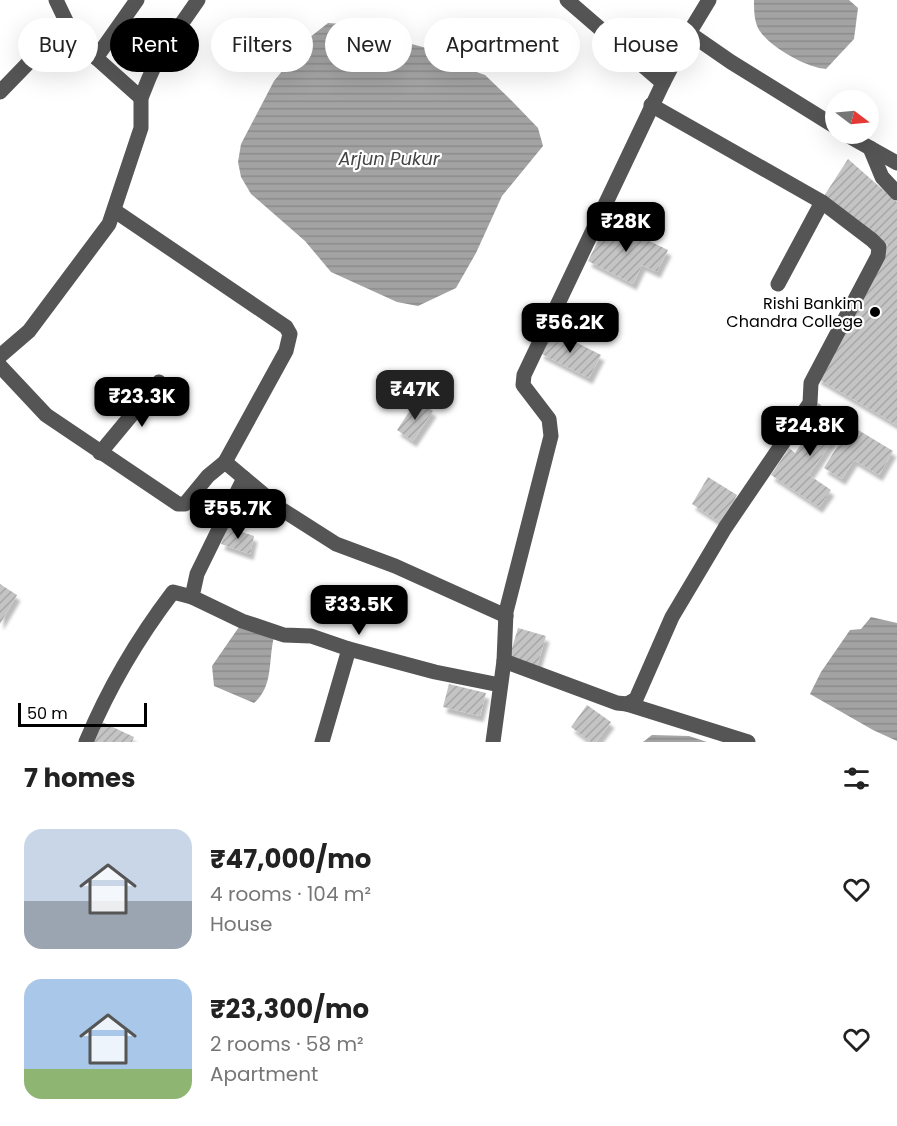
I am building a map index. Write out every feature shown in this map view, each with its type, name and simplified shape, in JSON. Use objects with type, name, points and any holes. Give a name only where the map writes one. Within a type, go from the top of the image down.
[{"type":"street","points":[[56,0],[64,18]]},
{"type":"street","points":[[98,55],[137,0]]},
{"type":"street","points":[[0,356],[36,323],[109,225],[141,128],[141,98],[159,56],[198,0]]},
{"type":"street","points":[[567,0],[663,82]]},
{"type":"street","points":[[698,18],[708,0]]},
{"type":"street","points":[[700,41],[825,121]]},
{"type":"street","points":[[98,60],[141,98]]},
{"type":"street","points":[[0,92],[20,72]]},
{"type":"street","points":[[493,742],[504,661],[506,616],[551,436],[549,419],[524,385],[524,375],[668,72]]},
{"type":"street","points":[[627,704],[636,699],[672,617],[725,528],[810,403],[811,383],[878,256],[879,247],[822,202],[651,105]]},
{"type":"street","points":[[863,144],[897,163]]},
{"type":"street","points":[[870,148],[882,177],[897,193]]},
{"type":"street","points":[[778,284],[822,202]]},
{"type":"street","points":[[0,366],[46,415],[178,504],[185,504],[208,476],[225,462],[285,351],[290,334],[286,327],[115,211]]},
{"type":"street","points":[[100,453],[159,382]]},
{"type":"street","points":[[225,462],[281,509],[336,544],[395,566],[506,616]]},
{"type":"street","points":[[192,597],[197,574],[243,478]]},
{"type":"street","points":[[86,742],[103,703],[160,608],[173,592],[192,597],[242,621],[284,635],[311,636],[349,650],[425,670],[500,685]]},
{"type":"street","points":[[322,742],[349,650]]},
{"type":"street","points":[[504,661],[616,703],[627,704],[748,742]]},
{"type":"water","points":[[754,0],[849,0],[858,8],[854,39],[826,69],[809,65],[778,49],[763,35],[756,22]]},
{"type":"water","name":"Arjun Pukur","points":[[325,25],[325,72],[412,72],[412,44],[424,47],[424,72],[477,72],[485,75],[538,128],[543,146],[502,196],[476,253],[456,288],[418,306],[397,302],[331,272],[305,241],[251,194],[241,177],[238,162],[241,144],[274,81],[281,72],[313,72],[313,35]]},
{"type":"water","points":[[871,617],[897,623],[897,741],[810,694],[821,672],[850,630],[861,629]]},
{"type":"water","points":[[241,624],[274,637],[268,681],[254,703],[214,686],[212,666]]},
{"type":"water","points":[[652,735],[689,736],[707,742],[643,742]]},
{"type":"building","name":"Rishi Bankim Chandra College","points":[[848,159],[897,202],[897,425],[817,378],[888,245],[824,196]]},
{"type":"building","points":[[608,221],[668,250],[657,272],[642,265],[633,284],[588,261]]},
{"type":"building","points":[[552,330],[601,355],[589,378],[540,353]]},
{"type":"building","points":[[417,400],[433,411],[413,441],[397,430]]},
{"type":"building","points":[[818,403],[845,422],[809,475],[831,490],[819,507],[771,475],[789,448],[795,453],[813,427],[805,422]]},
{"type":"building","points":[[850,425],[893,451],[879,475],[854,460],[842,479],[824,468]]},
{"type":"building","points":[[708,477],[737,495],[720,522],[692,504]]},
{"type":"building","points":[[227,527],[254,536],[250,554],[221,544]]},
{"type":"building","points":[[0,584],[17,595],[0,624]]},
{"type":"building","points":[[518,628],[546,636],[537,666],[509,658]]},
{"type":"building","points":[[449,684],[486,693],[480,716],[443,707]]},
{"type":"building","points":[[587,705],[611,722],[596,742],[591,742],[571,727]]},
{"type":"building","points":[[102,722],[134,737],[132,742],[92,742]]},
{"type":"place","name":"Rishi Bankim Chandra College","points":[[875,312]]}]
